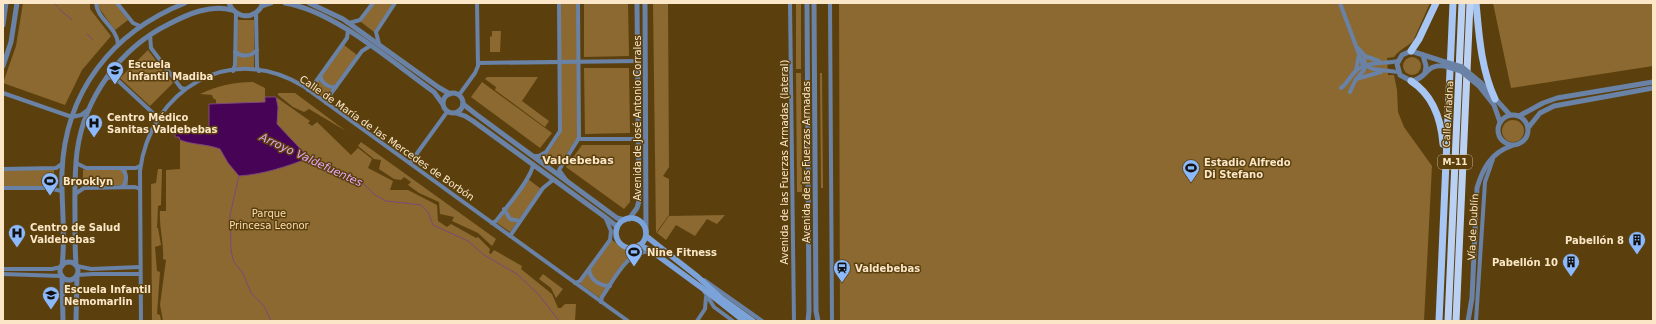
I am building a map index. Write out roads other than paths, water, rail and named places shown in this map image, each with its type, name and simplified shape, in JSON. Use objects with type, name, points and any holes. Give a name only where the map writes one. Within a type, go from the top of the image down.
[{"type":"highway","points":[[1411,51],[1419,39],[1436,3]]},
{"type":"highway","points":[[1439,321],[1453,3]]},
{"type":"highway","name":"Calle Ariadna","points":[[1448,321],[1462,3]]},
{"type":"highway","name":"Calle Ariadna","points":[[1456,321],[1470,3]]},
{"type":"highway","points":[[1476,3],[1484,64],[1487,78],[1495,99]]},
{"type":"highway","points":[[1411,81],[1425,93],[1437,112],[1442,131],[1446,170]]},
{"type":"highway","points":[[1436,321],[1441,270]]},
{"type":"main road","points":[[744,321],[653,252],[639,245],[631,247],[623,245],[617,236],[617,229],[627,219],[640,221],[644,226],[646,234],[721,298],[753,321]]},
{"type":"main road","points":[[639,245],[646,234]]},
{"type":"street","points":[[3,25],[6,3]]},
{"type":"street","points":[[3,66],[11,42],[17,3]]},
{"type":"street","points":[[96,3],[97,8],[116,34],[118,44]]},
{"type":"street","points":[[117,3],[133,23],[140,26]]},
{"type":"street","points":[[63,321],[61,276],[62,164],[66,136],[72,116],[89,81],[101,62],[118,44],[140,26],[165,11],[184,3]]},
{"type":"street","points":[[229,3],[234,12],[235,68],[233,71]]},
{"type":"street","points":[[259,71],[256,13],[262,4],[271,3]]},
{"type":"street","points":[[285,3],[314,12],[348,30],[434,92],[447,112]]},
{"type":"street","points":[[309,3],[333,13],[349,23],[438,87],[450,94],[459,95]]},
{"type":"street","points":[[349,23],[360,20],[373,3]]},
{"type":"street","points":[[379,45],[376,32],[395,3]]},
{"type":"street","points":[[459,95],[476,71],[478,62],[477,3]]},
{"type":"street","points":[[533,156],[544,153],[559,133],[559,3]]},
{"type":"street","points":[[567,182],[559,168],[578,139],[578,3]]},
{"type":"street","name":"Avenida de José Antonio Corrales","points":[[627,219],[634,213],[639,203],[637,3]]},
{"type":"street","name":"Avenida de José Antonio Corrales","points":[[645,3],[646,234]]},
{"type":"street","name":"Avenida de las Fuerzas Armadas (lateral)","points":[[790,3],[794,321]]},
{"type":"street","name":"Avenida de las Fuerzas Armadas","points":[[807,3],[810,311],[808,321]]},
{"type":"street","name":"Avenida de las Fuerzas Armadas","points":[[814,3],[816,311],[818,321]]},
{"type":"street","points":[[830,3],[832,321]]},
{"type":"street","points":[[1340,3],[1359,55],[1365,66],[1373,70],[1398,72]]},
{"type":"street","points":[[1419,39],[1433,3]]},
{"type":"street","points":[[76,321],[76,163],[80,136],[88,110],[105,78],[124,56],[150,35],[178,19],[197,12],[219,8],[246,16],[256,13]]},
{"type":"street","points":[[308,90],[320,76],[347,38],[348,30]]},
{"type":"street","points":[[150,35],[151,48],[182,88],[185,89]]},
{"type":"street","points":[[1356,44],[1365,56],[1383,62]]},
{"type":"street","points":[[326,103],[362,51],[370,46]]},
{"type":"street","points":[[235,52],[248,56],[257,50]]},
{"type":"street","points":[[1422,55],[1426,66],[1421,78],[1411,81],[1403,78],[1398,72],[1398,60],[1402,55],[1411,51],[1422,55],[1445,64],[1462,67],[1510,115],[1519,116],[1525,121],[1528,128],[1528,134],[1524,140],[1518,145],[1499,151],[1488,162],[1481,175],[1477,188],[1472,298],[1468,321]]},
{"type":"street","points":[[1355,72],[1359,55]]},
{"type":"street","points":[[1365,56],[1365,66],[1364,70],[1356,79],[1350,92],[1348,86],[1341,88],[1355,72],[1365,66],[1398,60]]},
{"type":"street","points":[[478,62],[638,61]]},
{"type":"street","points":[[1424,73],[1434,66],[1445,64]]},
{"type":"street","points":[[1356,79],[1387,70]]},
{"type":"street","name":"Calle de María de las Mercedes de Borbón","points":[[140,321],[140,166],[146,142],[157,119],[170,103],[185,89],[208,77],[233,71],[259,71],[288,78],[308,90],[628,321]]},
{"type":"street","points":[[320,76],[321,80],[326,85],[336,87]]},
{"type":"street","points":[[105,78],[112,77],[122,83],[152,112],[157,119]]},
{"type":"street","points":[[1519,116],[1543,103],[1557,98],[1653,82]]},
{"type":"street","points":[[1480,84],[1494,105],[1500,122]]},
{"type":"street","points":[[1528,128],[1534,118],[1554,106],[1653,88]]},
{"type":"street","points":[[3,93],[72,116],[81,115],[88,110]]},
{"type":"street","points":[[442,103],[445,97],[450,94]]},
{"type":"street","points":[[459,95],[463,104],[567,182],[617,218],[627,219]]},
{"type":"street","points":[[456,113],[461,110],[463,104]]},
{"type":"street","points":[[410,163],[447,112]]},
{"type":"street","points":[[447,112],[468,117],[615,224],[617,229]]},
{"type":"street","points":[[1510,115],[1500,122],[1498,126],[1498,135],[1503,142],[1511,146]]},
{"type":"street","points":[[578,139],[638,139]]},
{"type":"street","name":"Vía de Dublín","points":[[1476,321],[1485,182],[1491,164],[1499,151]]},
{"type":"street","points":[[76,163],[86,168],[121,168],[140,166]]},
{"type":"street","points":[[3,169],[56,168],[62,164]]},
{"type":"street","points":[[492,223],[532,172],[532,164]]},
{"type":"street","points":[[121,168],[126,177],[125,184],[121,187]]},
{"type":"street","points":[[510,236],[543,188],[553,180]]},
{"type":"street","points":[[75,194],[84,188],[121,187],[140,189]]},
{"type":"street","points":[[3,188],[48,188],[62,191]]},
{"type":"street","points":[[504,209],[510,219],[520,221]]},
{"type":"street","points":[[575,284],[580,281],[610,240],[611,228],[605,217]]},
{"type":"street","points":[[601,302],[602,297],[632,257],[640,252],[653,252]]},
{"type":"street","points":[[3,269],[52,269],[68,262],[76,266],[91,268],[140,267]]},
{"type":"street","points":[[589,269],[593,279],[601,284],[610,286]]},
{"type":"street","points":[[3,274],[61,276],[69,280],[77,276],[93,274],[140,274]]},
{"type":"street","points":[[698,277],[762,321]]},
{"type":"street","points":[[697,321],[706,304],[706,297],[699,286]]},
{"type":"street","points":[[699,286],[714,307],[733,321]]},
{"type":"waterway","name":"Arroyo Valdefuentes","points":[[54,3],[58,7]]},
{"type":"waterway","name":"Arroyo Valdefuentes","points":[[59,9],[72,20]]},
{"type":"waterway","name":"Arroyo Valdefuentes","points":[[87,34],[93,40]]},
{"type":"waterway","name":"Arroyo Valdefuentes","points":[[308,157],[364,184],[375,195],[386,201],[421,205],[428,212],[433,225],[468,241],[484,255],[517,274],[539,295],[559,321]]},
{"type":"waterway","points":[[239,176],[230,215],[231,251],[234,262],[243,273],[251,293],[264,306],[271,321]]},
{"type":"place","name":"Escuela Infantil Madiba","points":[[115,85]]},
{"type":"place","name":"Centro Médico Sanitas Valdebebas","points":[[94,138]]},
{"type":"place","name":"Estadio Alfredo Di Stefano","points":[[1191,183]]},
{"type":"place","name":"Brooklyn","points":[[50,196]]},
{"type":"place","name":"Centro de Salud Valdebebas","points":[[17,248]]},
{"type":"place","name":"Pabellón 8","points":[[1637,255]]},
{"type":"place","name":"Nine Fitness","points":[[634,267]]},
{"type":"place","name":"Pabellón 10","points":[[1571,277]]},
{"type":"place","name":"Valdebebas","points":[[842,283]]},
{"type":"place","name":"Escuela Infantil Nemomarlin","points":[[51,310]]},
{"type":"district","name":"Valdebebas","points":[[578,160]]},
{"type":"park label","name":"Parque Princesa Leonor","points":[[269,218]]}]
